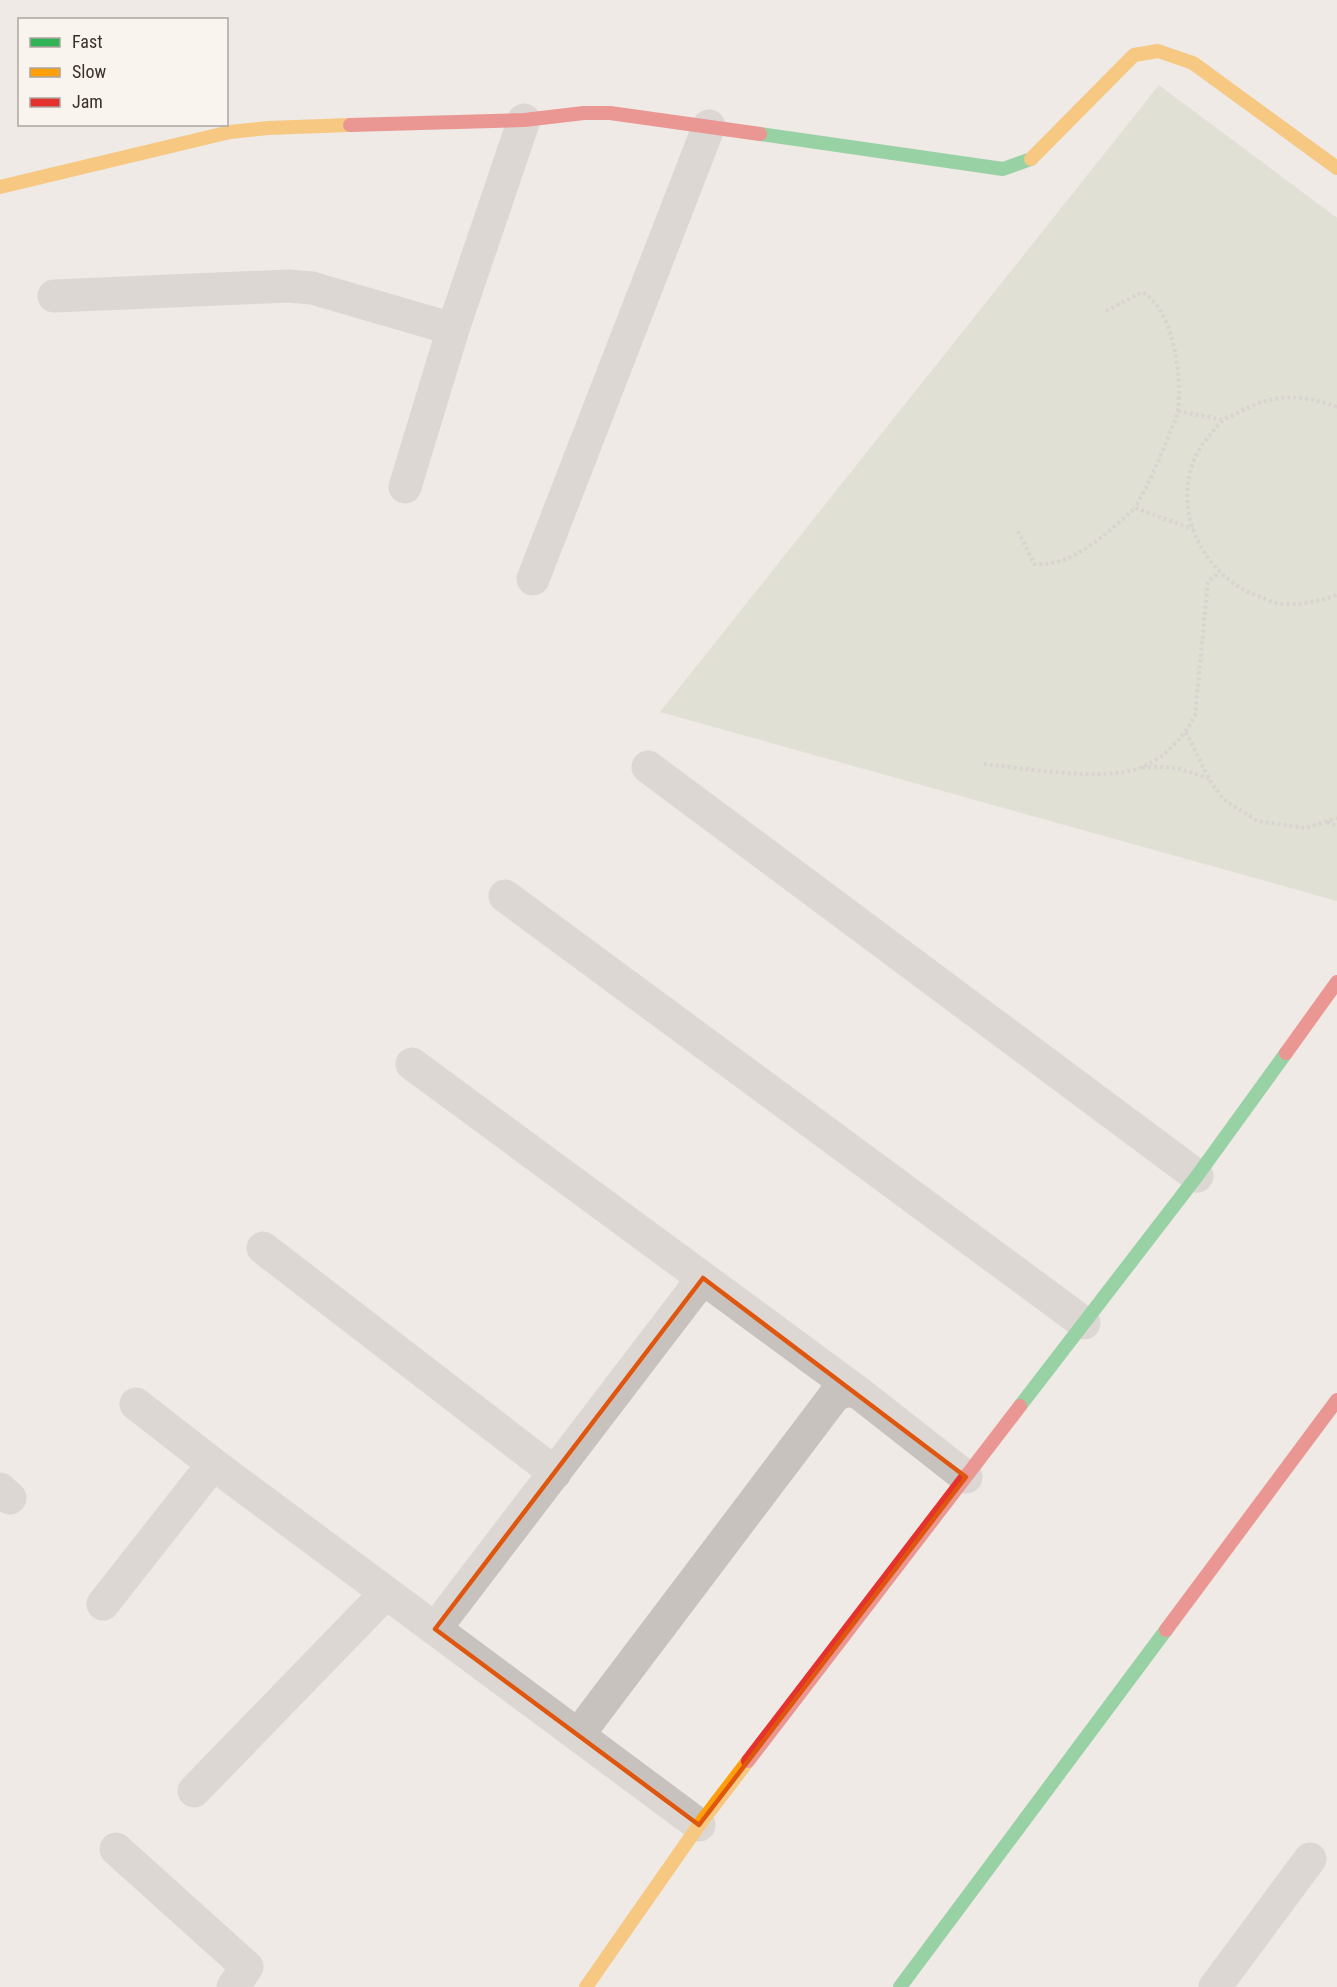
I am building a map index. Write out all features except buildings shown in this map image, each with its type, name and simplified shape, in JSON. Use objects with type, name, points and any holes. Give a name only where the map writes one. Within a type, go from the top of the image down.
[{"type":"street","points":[[0,187],[230,132],[268,128],[524,120],[584,113],[610,113],[710,126],[1003,169],[1031,159],[1134,55],[1158,51],[1193,63],[1337,168]]},
{"type":"street","points":[[405,487],[453,329],[524,120]]},
{"type":"street","points":[[533,579],[710,126]]},
{"type":"street","points":[[54,296],[288,286],[312,288],[453,329]]},
{"type":"street","points":[[648,767],[1197,1176]]},
{"type":"street","points":[[505,896],[1084,1323]]},
{"type":"street","points":[[586,1987],[699,1825],[1197,1176],[1337,982]]},
{"type":"street","points":[[412,1064],[859,1393],[966,1477]]},
{"type":"street","points":[[264,1248],[555,1473]]},
{"type":"street","points":[[435,1629],[703,1278]]},
{"type":"street","points":[[578,1735],[835,1395],[848,1390],[859,1393]]},
{"type":"street","points":[[900,1987],[1337,1400]]},
{"type":"street","points":[[136,1404],[213,1464],[699,1825]]},
{"type":"street","points":[[102,1604],[213,1464]]},
{"type":"street","points":[[194,1791],[386,1593]]},
{"type":"street","points":[[116,1849],[247,1967],[233,1987]]},
{"type":"street","points":[[1215,1987],[1310,1858]]},
{"type":"path","points":[[1018,531],[1034,564],[1050,565],[1099,540],[1135,508],[1154,474],[1178,411],[1177,366],[1170,328],[1152,297],[1142,292],[1107,310]]},
{"type":"path","points":[[1337,406],[1313,398],[1284,396],[1249,406],[1223,420],[1202,445],[1189,476],[1188,510],[1198,544],[1220,573],[1247,592],[1282,604],[1319,602],[1337,595]]},
{"type":"path","points":[[1178,411],[1223,420]]},
{"type":"path","points":[[1135,508],[1194,529]]},
{"type":"path","points":[[1138,769],[1165,754],[1186,732],[1195,716],[1208,581],[1220,573]]},
{"type":"path","points":[[1186,732],[1209,779],[1223,799],[1257,821],[1305,828],[1337,818]]},
{"type":"path","points":[[984,764],[1098,774],[1158,766],[1186,770],[1209,779]]},
{"type":"path","points":[[1327,821],[1337,826]]},
{"type":"highlighted area","points":[[703,1278],[966,1477],[699,1825],[435,1629]]},
{"type":"green space","points":[[1159,85],[1337,218],[1337,901],[660,712]]},
{"type":"traffic: fast","points":[[760,134],[1003,169],[1031,159]]},
{"type":"traffic: fast","points":[[1020,1406],[1197,1176],[1286,1053]]},
{"type":"traffic: fast","points":[[900,1987],[1166,1630]]},
{"type":"traffic: slow","points":[[1031,159],[1134,55],[1158,51],[1193,63],[1337,168]]},
{"type":"traffic: slow","points":[[0,187],[230,132],[350,125]]},
{"type":"traffic: slow","points":[[586,1987],[699,1825],[748,1761]]},
{"type":"traffic: jam","points":[[350,125],[524,120],[584,113],[610,113],[760,134]]},
{"type":"traffic: jam","points":[[1286,1053],[1337,982]]},
{"type":"traffic: jam","points":[[1166,1630],[1337,1400]]},
{"type":"traffic: jam","points":[[748,1761],[1020,1406]]}]
